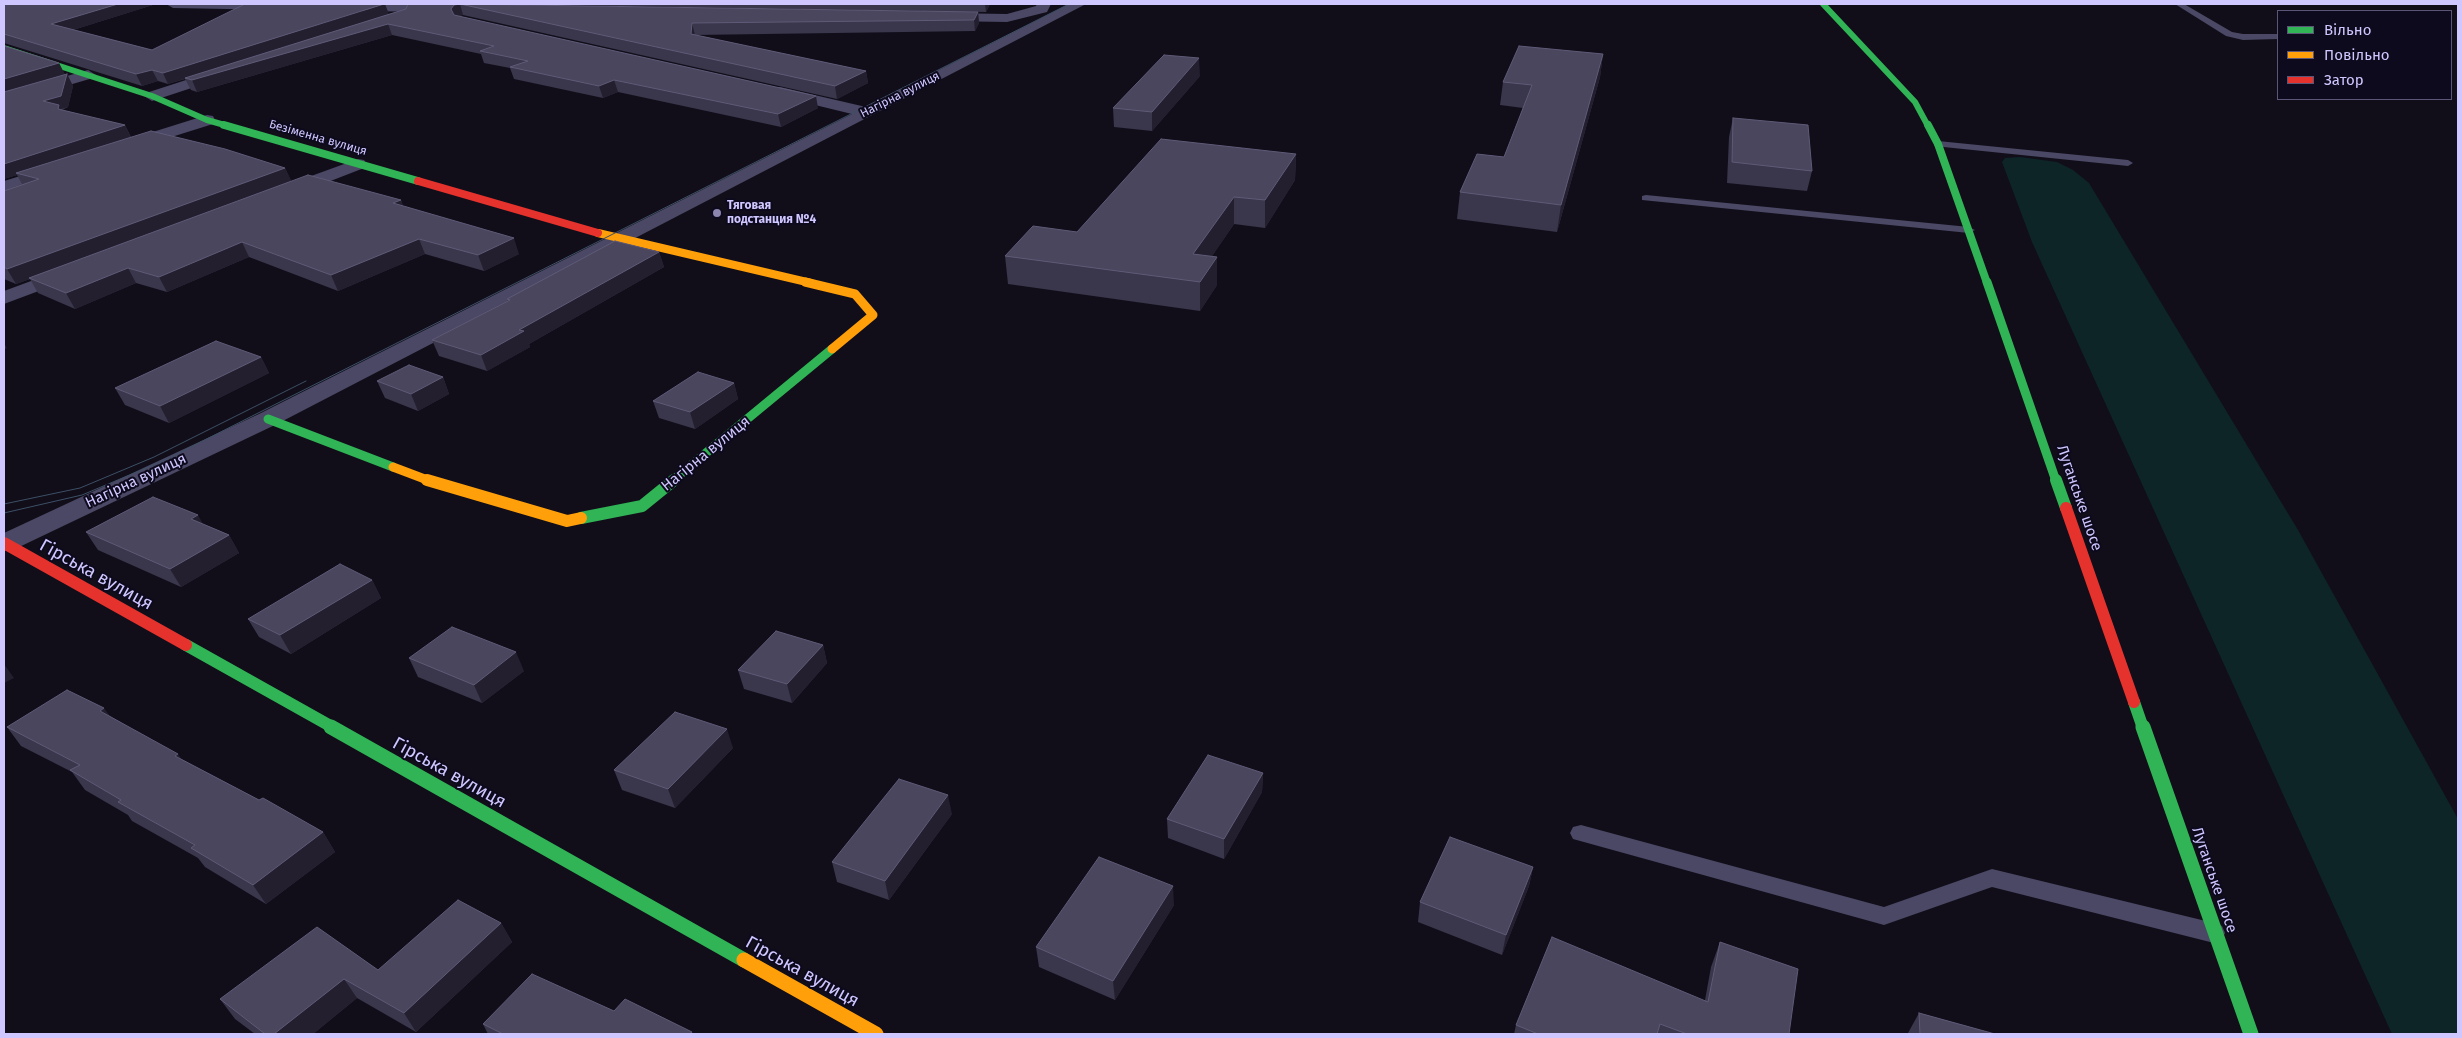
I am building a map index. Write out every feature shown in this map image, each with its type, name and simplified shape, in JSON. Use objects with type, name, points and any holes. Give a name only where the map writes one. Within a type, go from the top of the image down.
[{"type":"street","points":[[173,4],[298,6]]},
{"type":"street","points":[[929,16],[1007,18],[1042,9],[1044,4]]},
{"type":"street","name":"Нагірна вулиця","points":[[4,543],[268,419],[624,241],[867,112],[1079,4]]},
{"type":"street","name":"Луганське шосе","points":[[1823,4],[1915,102],[1938,144],[2251,1034]]},
{"type":"street","points":[[337,7],[428,8],[458,14]]},
{"type":"street","points":[[377,23],[428,8]]},
{"type":"street","name":"Безіменна вулиця","points":[[4,48],[152,96],[206,120],[624,241]]},
{"type":"street","points":[[152,96],[237,69]]},
{"type":"street","points":[[4,99],[88,75]]},
{"type":"street","points":[[762,88],[867,112]]},
{"type":"street","points":[[114,150],[206,120]]},
{"type":"street","points":[[265,199],[358,164]]},
{"type":"street","points":[[4,187],[68,166]]},
{"type":"street","name":"Нагірна вулиця","points":[[268,419],[441,485],[567,521],[642,506],[795,382],[873,315],[855,294],[624,241]]},
{"type":"street","points":[[4,298],[88,266]]},
{"type":"street","name":"Гірська вулиця","points":[[4,543],[876,1034]]},
{"type":"lane","points":[[2179,4],[2230,34],[2243,37],[2277,37]]},
{"type":"lane","points":[[1938,144],[2128,163]]},
{"type":"lane","points":[[1646,198],[1969,230]]},
{"type":"lane","points":[[1581,833],[1884,916],[1992,878],[2216,933]]},
{"type":"green space","points":[[2020,157],[2057,162],[2073,170],[2089,183],[2298,530],[2458,819],[2458,1034],[2392,1034],[2032,242],[2002,162],[2005,158]]},
{"type":"building","points":[[4,4],[118,4],[51,24],[152,50],[245,4],[384,4],[163,73],[152,70],[136,74],[4,34]]},
{"type":"building","points":[[408,4],[460,4],[454,5],[451,9],[454,15],[816,96],[778,114],[614,80],[599,86],[510,67],[528,61],[480,51],[494,46],[388,24],[192,80],[185,78],[406,9]]},
{"type":"building","points":[[460,4],[978,12],[974,20],[692,23],[691,34],[866,71],[835,86]]},
{"type":"building","points":[[4,46],[59,63],[4,79]]},
{"type":"building","points":[[1519,46],[1603,54],[1561,205],[1460,192],[1477,154],[1504,157],[1532,85],[1503,82]]},
{"type":"building","points":[[1164,55],[1199,58],[1152,112],[1113,108]]},
{"type":"building","points":[[67,74],[61,96],[43,101],[59,105],[58,109],[125,125],[4,164],[4,92]]},
{"type":"building","points":[[1733,118],[1808,125],[1812,171],[1732,162]]},
{"type":"building","points":[[151,131],[225,149],[285,168],[7,269],[4,267],[4,191],[39,179],[16,173]]},
{"type":"building","points":[[1161,139],[1296,154],[1265,200],[1234,197],[1193,254],[1217,257],[1200,282],[1005,256],[1033,226],[1077,232]]},
{"type":"building","points":[[308,175],[401,200],[393,203],[514,238],[478,255],[419,239],[331,275],[242,242],[159,277],[128,268],[66,293],[29,278]]},
{"type":"building","points":[[615,241],[659,252],[519,330],[524,331],[481,355],[432,340],[510,300],[507,299]]},
{"type":"building","points":[[216,341],[261,357],[160,406],[115,388]]},
{"type":"building","points":[[409,365],[443,377],[411,394],[377,381]]},
{"type":"building","points":[[698,372],[734,383],[690,412],[653,401]]},
{"type":"building","points":[[153,497],[198,515],[191,519],[229,535],[170,569],[86,532]]},
{"type":"building","points":[[340,564],[372,580],[280,635],[248,619]]},
{"type":"building","points":[[452,627],[516,652],[474,685],[409,658]]},
{"type":"building","points":[[776,631],[823,645],[787,684],[738,670]]},
{"type":"building","points":[[67,690],[104,708],[100,711],[178,754],[175,756],[259,800],[263,798],[323,832],[253,885],[191,848],[195,845],[118,802],[121,800],[70,770],[80,765],[7,727]]},
{"type":"building","points":[[675,712],[727,729],[668,789],[614,770]]},
{"type":"building","points":[[1208,755],[1263,773],[1224,839],[1167,819]]},
{"type":"building","points":[[899,779],[948,795],[885,881],[832,862]]},
{"type":"building","points":[[1450,837],[1533,867],[1506,935],[1420,902]]},
{"type":"building","points":[[1099,857],[1173,886],[1113,981],[1036,947]]},
{"type":"building","points":[[458,900],[501,923],[404,1013],[344,979],[274,1034],[265,1034],[220,999],[317,927],[378,970]]},
{"type":"building","points":[[1552,937],[1708,1002],[1720,942],[1798,969],[1789,1034],[1687,1034],[1660,1024],[1657,1034],[1538,1034],[1516,1025]]},
{"type":"building","points":[[532,974],[614,1011],[625,999],[692,1032],[689,1034],[503,1034],[483,1024]]},
{"type":"building","points":[[1919,1013],[1995,1034],[1920,1034]]},
{"type":"tram line","points":[[4,513],[82,495],[163,461],[1069,4]]},
{"type":"tram line","points":[[4,504],[80,488],[154,457],[306,381]]},
{"type":"traffic: fast","points":[[1823,4],[1915,102],[1938,144],[2066,508]]},
{"type":"traffic: fast","points":[[4,48],[152,96],[207,120],[418,181]]},
{"type":"traffic: fast","points":[[581,518],[642,506],[832,349]]},
{"type":"traffic: fast","points":[[268,419],[393,467]]},
{"type":"traffic: fast","points":[[186,645],[744,960]]},
{"type":"traffic: fast","points":[[2134,702],[2251,1034]]},
{"type":"traffic: slow","points":[[598,233],[855,294],[873,315],[832,349]]},
{"type":"traffic: slow","points":[[393,467],[441,485],[567,521],[581,518]]},
{"type":"traffic: slow","points":[[744,960],[876,1034]]},
{"type":"traffic: jam","points":[[418,181],[598,233]]},
{"type":"traffic: jam","points":[[2066,508],[2134,702]]},
{"type":"traffic: jam","points":[[4,543],[186,645]]},
{"type":"place","name":"Тяговая подстанция №4","points":[[717,213]]}]
